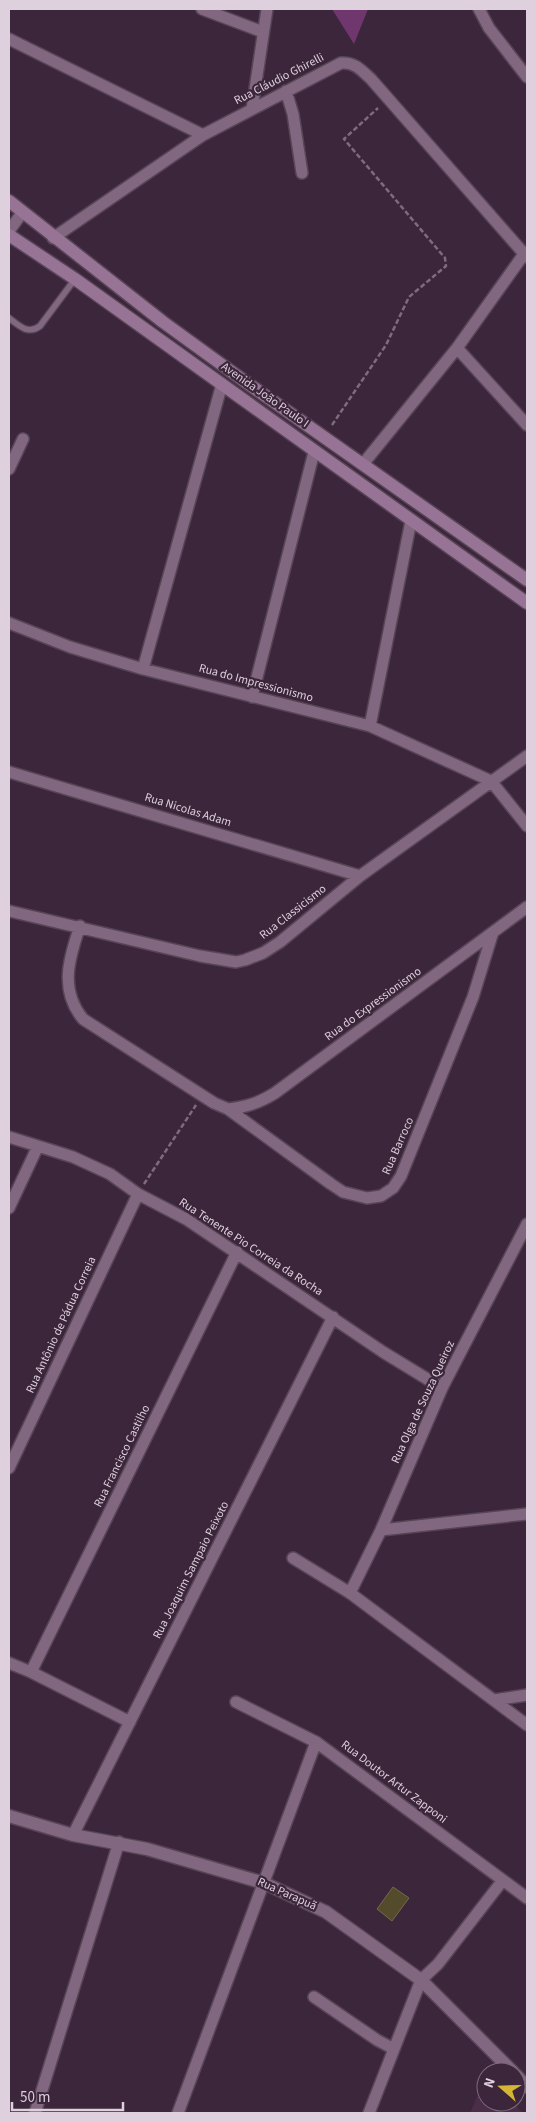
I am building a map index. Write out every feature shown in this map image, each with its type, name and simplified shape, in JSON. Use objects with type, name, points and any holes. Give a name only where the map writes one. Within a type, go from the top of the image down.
[{"type":"main road","name":"Avenida João Paulo I","points":[[9,201],[53,238],[164,322],[527,580]]},
{"type":"main road","name":"Avenida João Paulo I","points":[[9,235],[75,279],[527,603]]},
{"type":"street","points":[[202,9],[263,32]]},
{"type":"street","points":[[252,109],[267,9]]},
{"type":"street","points":[[479,9],[489,28],[527,77]]},
{"type":"street","points":[[9,39],[203,135]]},
{"type":"street","name":"Rua Cláudio Ghirelli","points":[[53,238],[203,135],[346,62],[355,64],[371,79],[526,256]]},
{"type":"street","points":[[286,92],[293,114],[302,173]]},
{"type":"street","points":[[9,231],[22,213]]},
{"type":"street","points":[[363,464],[457,348],[526,256]]},
{"type":"street","points":[[457,348],[527,424]]},
{"type":"street","points":[[143,668],[222,384]]},
{"type":"street","points":[[9,469],[23,439]]},
{"type":"street","points":[[252,696],[314,452]]},
{"type":"street","points":[[370,726],[412,521]]},
{"type":"street","name":"Rua do Impressionismo","points":[[9,623],[70,647],[143,668],[370,726],[492,781]]},
{"type":"street","name":"Rua Classicismo","points":[[9,911],[80,926],[200,956],[236,962],[263,953],[280,942],[360,876],[527,756]]},
{"type":"street","name":"Rua Nicolas Adam","points":[[9,772],[360,876]]},
{"type":"street","points":[[492,781],[527,826]]},
{"type":"street","name":"Rua do Expressionismo","points":[[228,1109],[245,1108],[274,1093],[527,907]]},
{"type":"street","name":"Rua Barroco","points":[[80,926],[68,968],[70,996],[83,1019],[202,1095],[228,1109],[343,1192],[367,1198],[381,1196],[393,1188],[409,1160],[466,1015],[493,932]]},
{"type":"street","name":"Rua Tenente Pio Correia da Rocha","points":[[9,1137],[97,1168],[122,1181],[186,1219],[383,1352],[442,1388]]},
{"type":"street","points":[[9,1208],[38,1146]]},
{"type":"street","name":"Rua Antônio de Pádua Correia","points":[[9,1468],[139,1191]]},
{"type":"street","name":"Rua Olga de Souza Queiroz","points":[[350,1593],[381,1530],[442,1388],[527,1224]]},
{"type":"street","name":"Rua Francisco Castilho","points":[[31,1672],[237,1252]]},
{"type":"street","name":"Rua Joaquim Sampaio Peixoto","points":[[73,1835],[333,1317]]},
{"type":"street","points":[[381,1530],[527,1514]]},
{"type":"street","points":[[294,1558],[350,1593],[527,1725]]},
{"type":"street","points":[[9,1663],[31,1672],[130,1722]]},
{"type":"street","points":[[494,1700],[527,1695]]},
{"type":"street","name":"Rua Doutor Artur Zapponi","points":[[236,1702],[316,1742],[527,1898]]},
{"type":"street","points":[[178,2113],[316,1742]]},
{"type":"street","name":"Rua Parapuã","points":[[9,1816],[73,1835],[119,1842],[264,1883],[326,1912],[421,1980],[503,2062]]},
{"type":"street","points":[[35,2113],[119,1842]]},
{"type":"street","points":[[369,2113],[421,1980],[438,1964],[503,1880]]},
{"type":"street","points":[[314,1997],[377,2040],[394,2049]]},
{"type":"lane","points":[[9,318],[22,328],[34,330],[40,326],[75,279]]},
{"type":"path","points":[[324,437],[386,345],[409,297],[446,266],[445,258],[344,139],[388,99]]},
{"type":"path","points":[[139,1191],[202,1095]]},
{"type":"shaded area","points":[[332,9],[368,9],[354,44]]},
{"type":"shaded area","points":[[476,2099],[476,2112],[523,2113],[470,2113]]},
{"type":"building","points":[[393,1887],[409,1898],[392,1921],[377,1909]]}]
